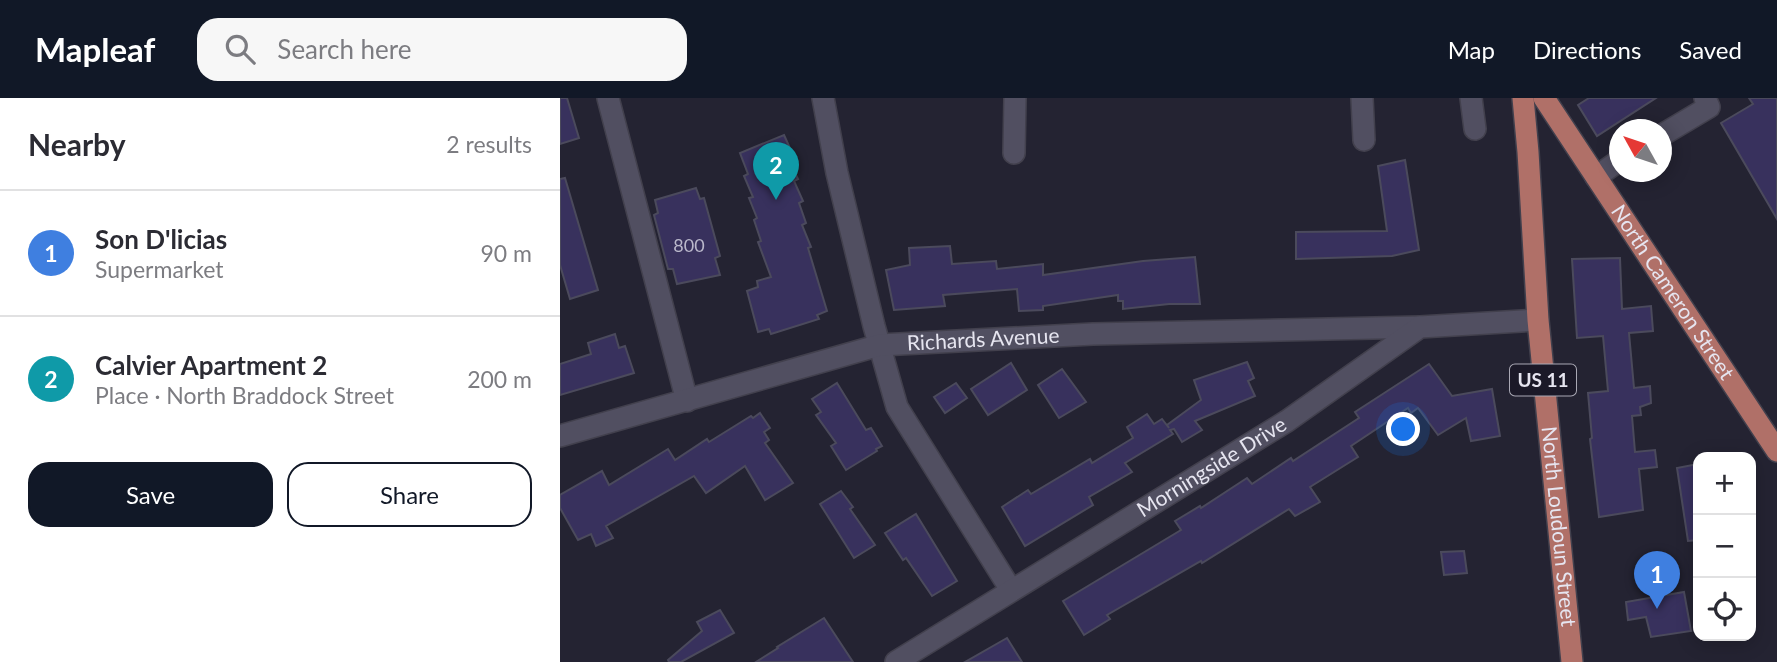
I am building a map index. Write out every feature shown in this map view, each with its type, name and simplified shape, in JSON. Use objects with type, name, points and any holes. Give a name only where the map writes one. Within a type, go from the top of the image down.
[{"type":"main road","name":"North Loudoun Street","points":[[1522,98],[1526,121],[1538,320],[1572,662]]},
{"type":"main road","name":"North Cameron Street","points":[[1544,98],[1777,451]]},
{"type":"main road","points":[[1526,121],[1558,117]]},
{"type":"street","points":[[608,98],[687,401]]},
{"type":"street","points":[[823,98],[837,173],[897,407],[1011,590]]},
{"type":"street","points":[[1014,153],[1015,98]]},
{"type":"street","points":[[1362,98],[1364,140]]},
{"type":"street","points":[[1471,98],[1475,128]]},
{"type":"street","points":[[1672,129],[1709,107],[1706,98]]},
{"type":"street","points":[[1596,177],[1609,167]]},
{"type":"street","points":[[1420,327],[1538,320]]},
{"type":"street","name":"Richards Avenue","points":[[560,436],[880,345],[1093,334],[1420,327]]},
{"type":"street","name":"Morningside Drive","points":[[896,662],[1287,421],[1420,327]]},
{"type":"building","points":[[560,98],[567,98],[579,138],[560,144]]},
{"type":"building","points":[[1589,98],[1656,98],[1623,119],[1609,119],[1609,128],[1597,136],[1578,105]]},
{"type":"building","points":[[1749,98],[1777,98],[1777,219],[1721,123],[1753,104]]},
{"type":"building","points":[[784,135],[794,157],[789,161],[798,179],[794,181],[803,201],[799,203],[806,223],[802,225],[811,247],[808,248],[827,311],[817,315],[819,319],[771,334],[769,329],[758,332],[747,291],[758,287],[757,281],[771,277],[758,242],[761,241],[754,220],[757,218],[749,198],[753,197],[744,176],[748,174],[740,153]]},
{"type":"building","points":[[1405,160],[1419,250],[1392,256],[1296,259],[1296,232],[1387,231],[1378,166]]},
{"type":"building","points":[[565,178],[598,290],[570,299],[560,265],[560,179]]},
{"type":"building","points":[[696,188],[700,199],[704,198],[720,256],[715,258],[720,275],[677,284],[673,269],[668,269],[654,215],[658,213],[655,200]]},
{"type":"building","points":[[950,246],[952,264],[996,261],[997,269],[1043,264],[1043,275],[1143,261],[1195,257],[1200,304],[1123,309],[1123,301],[1118,301],[1118,295],[1043,306],[1043,310],[1019,311],[1017,289],[943,295],[945,306],[894,310],[886,270],[910,265],[909,248]]},
{"type":"building","points":[[1620,258],[1622,309],[1651,306],[1653,331],[1629,333],[1634,388],[1650,386],[1651,403],[1640,407],[1641,415],[1632,416],[1635,452],[1655,450],[1657,467],[1639,469],[1643,510],[1599,517],[1588,393],[1608,391],[1603,336],[1577,338],[1572,259]]},
{"type":"building","points":[[615,334],[619,348],[625,346],[634,373],[560,395],[560,364],[591,354],[588,343]]},
{"type":"building","points":[[1247,362],[1254,378],[1248,381],[1255,396],[1195,421],[1202,430],[1182,442],[1174,429],[1170,430],[1173,434],[1125,463],[1132,472],[1089,497],[1093,505],[1025,546],[1002,507],[1028,490],[1031,494],[1090,459],[1092,463],[1133,438],[1127,427],[1147,414],[1154,424],[1162,419],[1169,428],[1167,425],[1201,400],[1194,380]]},
{"type":"building","points":[[1011,363],[1027,390],[988,415],[971,389]]},
{"type":"building","points":[[1429,364],[1452,396],[1492,389],[1500,436],[1471,441],[1466,418],[1438,435],[1418,408],[1411,413],[1408,408],[1351,446],[1358,457],[1310,487],[1320,502],[1295,516],[1289,509],[1202,563],[1201,561],[1107,615],[1110,619],[1084,635],[1063,601],[1181,530],[1175,521],[1200,506],[1201,508],[1247,478],[1252,484],[1291,458],[1293,461],[1359,418],[1355,412]]},
{"type":"building","points":[[1062,369],[1086,402],[1059,418],[1038,385]]},
{"type":"building","points":[[837,383],[866,430],[871,428],[882,446],[846,470],[831,446],[836,443],[816,415],[821,412],[812,399]]},
{"type":"building","points":[[956,383],[967,398],[945,413],[934,397]]},
{"type":"building","points":[[760,413],[770,428],[764,432],[769,440],[765,443],[793,483],[765,500],[745,466],[706,493],[694,476],[606,526],[613,538],[596,546],[591,534],[578,540],[560,508],[560,495],[602,471],[609,485],[668,449],[675,460],[707,439],[709,442]]},
{"type":"building","points":[[1693,465],[1693,540],[1688,541],[1677,468]]},
{"type":"building","points":[[841,491],[875,545],[854,558],[820,504]]},
{"type":"building","points":[[916,514],[957,581],[932,596],[885,533]]},
{"type":"building","points":[[1464,551],[1467,573],[1444,575],[1441,552]]},
{"type":"building","points":[[1684,592],[1691,631],[1651,637],[1646,617],[1628,620],[1626,602]]},
{"type":"building","points":[[720,610],[734,633],[681,662],[669,662],[668,660],[702,631],[697,622]]},
{"type":"building","points":[[824,618],[853,662],[756,662],[777,647]]},
{"type":"building","points":[[1007,638],[1022,662],[965,662]]},
{"type":"place","name":"Calvier Apartment 2","points":[[776,200]]},
{"type":"place","name":"Son D'licias","points":[[1657,609]]}]
